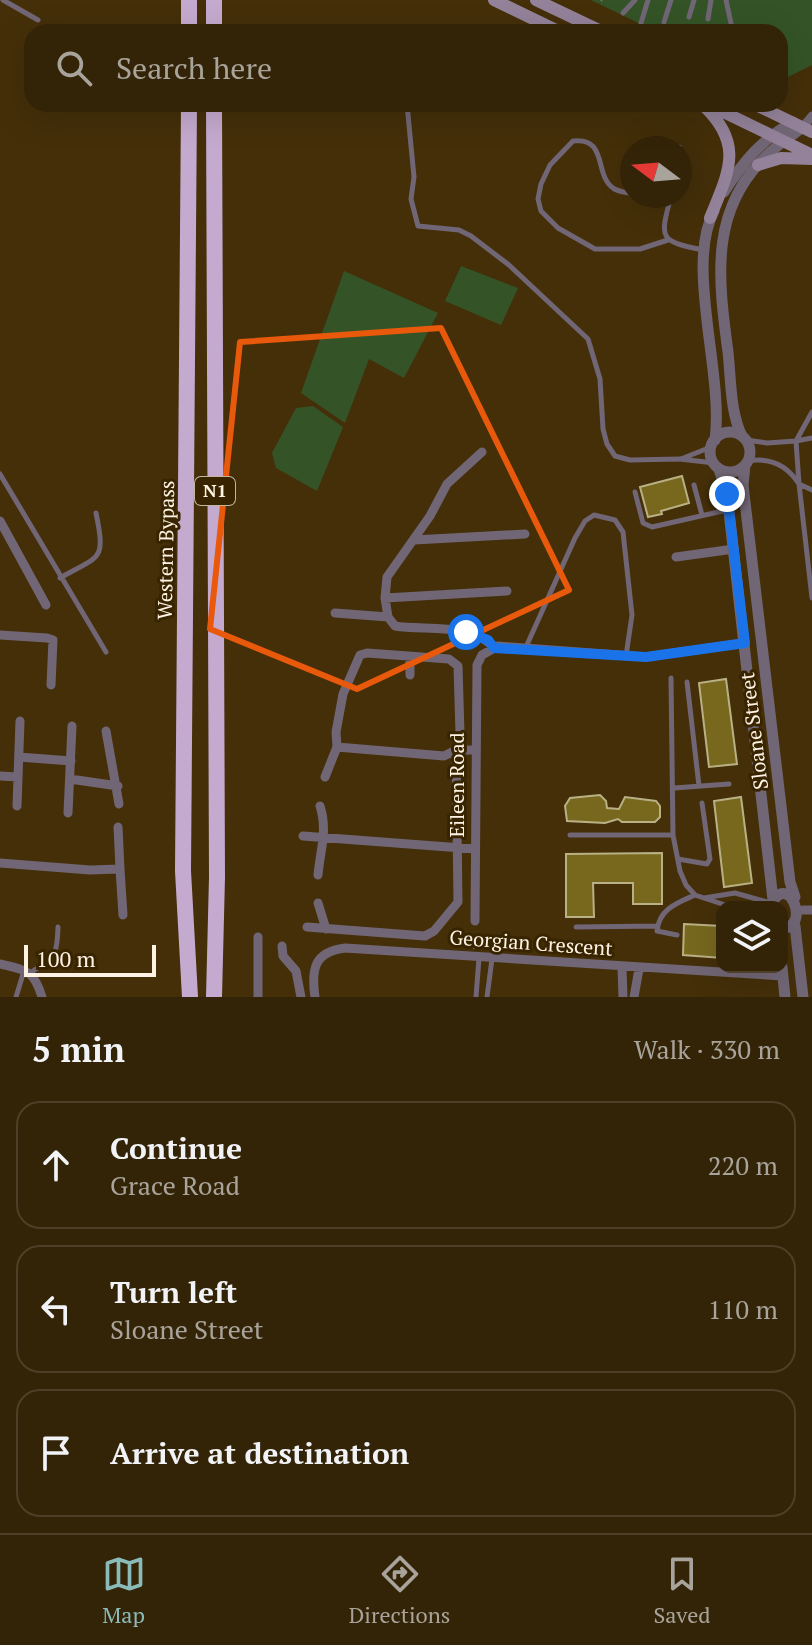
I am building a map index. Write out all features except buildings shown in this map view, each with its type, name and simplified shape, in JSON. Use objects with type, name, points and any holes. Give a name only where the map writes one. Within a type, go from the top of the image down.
[{"type":"highway","points":[[189,0],[189,24]]},
{"type":"highway","points":[[214,0],[214,24]]},
{"type":"highway","name":"Western Bypass","points":[[189,112],[183,871],[190,997]]},
{"type":"highway","name":"N1","points":[[214,112],[217,877],[214,997]]},
{"type":"highway","points":[[182,997],[183,871]]},
{"type":"highway","points":[[217,877],[225,997]]},
{"type":"main road","points":[[494,0],[544,24]]},
{"type":"main road","points":[[536,0],[586,24]]},
{"type":"main road","points":[[710,112],[721,125],[731,151],[728,176],[710,218]]},
{"type":"main road","points":[[722,112],[812,157]]},
{"type":"main road","points":[[776,112],[806,123]]},
{"type":"main road","points":[[758,165],[781,158],[812,157]]},
{"type":"street","points":[[806,123],[758,165],[738,193],[727,218],[719,271],[735,413],[750,450],[747,463],[730,472],[716,466],[713,443],[718,410],[704,281],[704,250],[710,218],[734,177],[771,134],[806,123]]},
{"type":"street","points":[[713,443],[731,432],[744,438]]},
{"type":"street","points":[[482,452],[447,484],[414,540],[387,577],[385,598],[392,624],[466,632],[481,636],[490,650],[525,648],[626,656],[666,655],[754,639],[751,594],[754,580]]},
{"type":"street","name":"Sloane Street","points":[[747,463],[743,485],[788,868],[795,897],[808,910]]},
{"type":"street","name":"Sloane Street","points":[[716,466],[726,488],[729,509],[771,901]]},
{"type":"street","points":[[729,509],[745,501]]},
{"type":"street","points":[[0,521],[46,605]]},
{"type":"street","points":[[676,557],[734,550],[741,545],[748,526]]},
{"type":"street","points":[[414,540],[525,534]]},
{"type":"street","points":[[385,598],[507,591]]},
{"type":"street","points":[[335,613],[388,617]]},
{"type":"street","points":[[0,635],[53,640],[51,685]]},
{"type":"street","name":"Eileen Road","points":[[475,921],[477,665],[490,650]]},
{"type":"street","points":[[307,927],[421,937],[430,934],[459,900],[458,666],[449,659],[367,653],[357,659],[343,694],[336,732],[337,747],[325,777]]},
{"type":"street","points":[[410,657],[410,675]]},
{"type":"street","points":[[17,806],[20,721]]},
{"type":"street","points":[[68,813],[72,726]]},
{"type":"street","points":[[106,731],[119,804]]},
{"type":"street","points":[[337,747],[444,756],[456,750],[475,750]]},
{"type":"street","points":[[19,757],[71,761]]},
{"type":"street","points":[[0,776],[18,777]]},
{"type":"street","points":[[70,779],[118,786]]},
{"type":"street","points":[[318,875],[324,837],[320,806]]},
{"type":"street","points":[[118,827],[123,915]]},
{"type":"street","points":[[303,836],[475,849]]},
{"type":"street","points":[[0,863],[90,870],[120,869]]},
{"type":"street","points":[[774,901],[784,894],[795,897]]},
{"type":"street","points":[[318,903],[326,929]]},
{"type":"street","points":[[788,927],[795,926],[808,910]]},
{"type":"street","points":[[795,926],[803,997]]},
{"type":"street","points":[[258,937],[258,997]]},
{"type":"street","points":[[282,946],[283,956],[296,971],[301,997]]},
{"type":"street","name":"Georgian Crescent","points":[[315,997],[313,983],[321,956],[330,950],[345,948],[622,968],[716,971]]},
{"type":"street","points":[[0,964],[27,971],[37,979],[45,995]]},
{"type":"street","points":[[622,968],[623,997]]},
{"type":"street","points":[[634,997],[639,969]]},
{"type":"street","points":[[782,973],[785,997]]},
{"type":"lane","points":[[3,0],[38,20]]},
{"type":"lane","points":[[623,13],[635,0]]},
{"type":"lane","points":[[641,23],[648,0]]},
{"type":"lane","points":[[664,22],[671,0]]},
{"type":"lane","points":[[689,17],[694,0]]},
{"type":"lane","points":[[708,19],[711,0]]},
{"type":"lane","points":[[726,0],[731,24]]},
{"type":"lane","points":[[408,112],[414,177],[411,199],[418,226],[459,230],[471,236],[509,265],[588,339],[600,379],[603,429],[607,444],[615,456],[630,460],[680,459],[716,466]]},
{"type":"lane","points":[[620,191],[607,183],[598,154],[582,140],[573,141],[550,165],[538,199],[541,211],[558,228],[595,249],[640,249],[668,240]]},
{"type":"lane","points":[[668,208],[663,229],[668,240],[677,245],[704,250]]},
{"type":"lane","points":[[812,412],[796,441],[812,598]]},
{"type":"lane","points":[[744,438],[767,443],[812,438]]},
{"type":"lane","points":[[680,459],[713,443]]},
{"type":"lane","points":[[747,463],[776,462],[792,472],[799,484],[812,490]]},
{"type":"lane","points":[[0,474],[106,652]]},
{"type":"lane","points":[[694,485],[702,515]]},
{"type":"lane","points":[[635,492],[646,526],[729,509]]},
{"type":"lane","points":[[60,578],[93,560],[98,554],[102,545],[96,513]]},
{"type":"lane","points":[[525,648],[575,538],[585,521],[594,515],[615,520],[623,532],[632,615],[626,656]]},
{"type":"lane","points":[[671,678],[673,835],[686,885],[695,895],[716,902]]},
{"type":"lane","points":[[687,682],[699,786]]},
{"type":"lane","points":[[674,788],[729,784]]},
{"type":"lane","points":[[678,859],[702,865],[710,859],[702,803]]},
{"type":"lane","points":[[570,835],[673,835]]},
{"type":"lane","points":[[703,898],[735,893],[764,901]]},
{"type":"lane","points":[[677,935],[661,934],[657,926],[668,908],[695,895]]},
{"type":"lane","points":[[576,927],[657,926]]},
{"type":"lane","points":[[16,997],[27,971],[53,957],[58,950],[58,927]]},
{"type":"lane","points":[[476,958],[476,997]]},
{"type":"lane","points":[[487,997],[492,959]]},
{"type":"path","points":[[475,921],[476,958]]},
{"type":"highlighted area","points":[[441,328],[569,590],[357,689],[210,629],[240,342]]},
{"type":"green space","points":[[591,0],[812,0],[812,65],[788,77],[788,24],[640,24]]},
{"type":"green space","points":[[461,266],[518,288],[501,325],[445,301]]},
{"type":"green space","points":[[344,271],[438,313],[404,378],[369,359],[345,423],[301,393]]},
{"type":"green space","points":[[313,406],[343,427],[317,491],[276,468],[272,453],[296,408]]},
{"type":"route","points":[[466,632],[481,636],[494,648],[646,657],[745,643],[727,494]]}]
